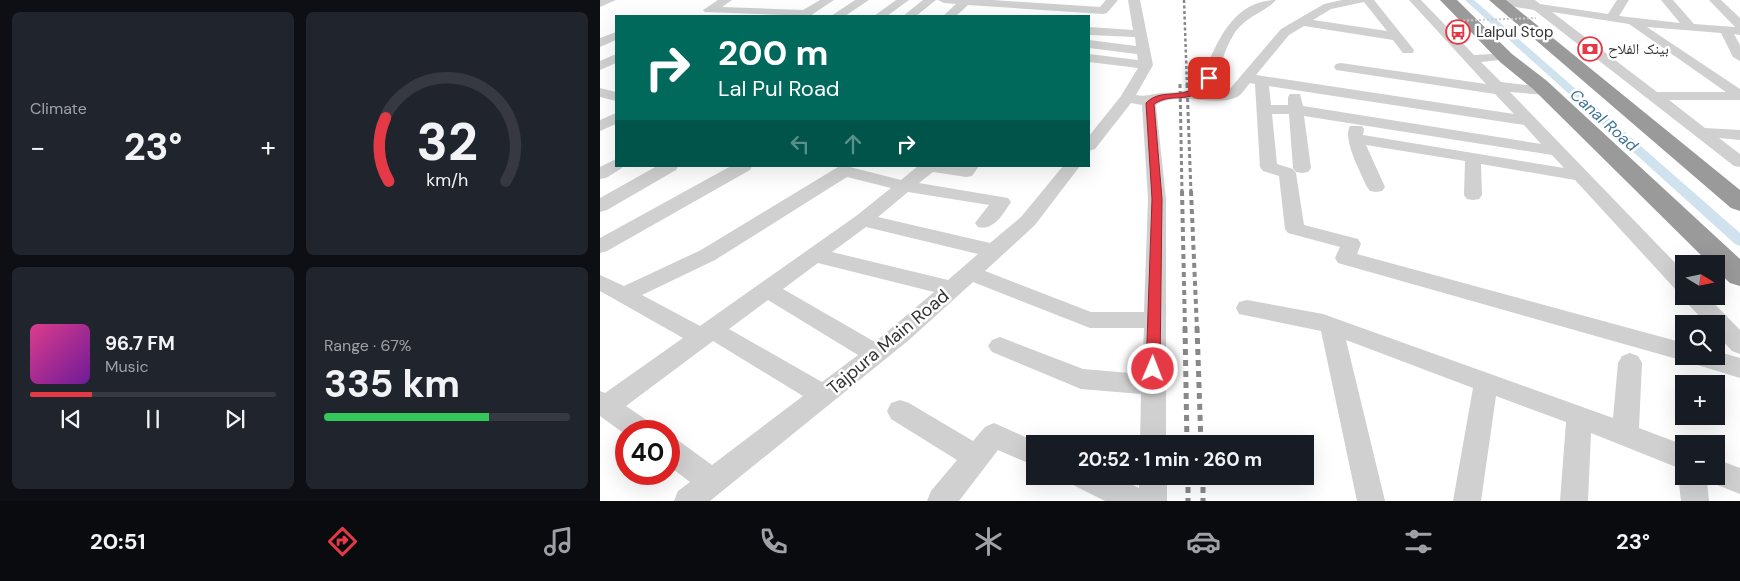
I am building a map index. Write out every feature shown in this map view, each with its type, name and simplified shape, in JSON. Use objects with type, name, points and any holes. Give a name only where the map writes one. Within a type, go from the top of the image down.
[{"type":"highway","points":[[1524,4],[1740,203]]},
{"type":"highway","points":[[1449,10],[1546,91],[1740,276]]},
{"type":"street","points":[[600,4],[610,0]]},
{"type":"street","points":[[705,13],[726,0]]},
{"type":"street","points":[[705,13],[804,15],[828,0]]},
{"type":"street","points":[[839,15],[863,0]]},
{"type":"street","points":[[881,15],[903,0]]},
{"type":"street","points":[[910,15],[930,0]]},
{"type":"street","points":[[944,0],[1103,11]]},
{"type":"street","points":[[1090,36],[1103,11],[1112,0]]},
{"type":"street","points":[[1090,145],[1127,98],[1145,58],[1134,0]]},
{"type":"street","points":[[1187,95],[1201,89],[1209,78],[1226,36],[1240,18],[1270,0]]},
{"type":"street","points":[[1153,435],[1152,385],[1157,199],[1149,106],[1151,102],[1157,98],[1187,95],[1225,96],[1233,94],[1244,78],[1285,32],[1328,6],[1360,0],[1396,43],[1408,50]]},
{"type":"street","points":[[1415,0],[1675,275]]},
{"type":"street","points":[[1561,11],[1569,0]]},
{"type":"street","points":[[1611,18],[1623,0]]},
{"type":"street","points":[[1715,0],[1740,25]]},
{"type":"street","points":[[951,15],[974,1]]},
{"type":"street","points":[[1664,1],[1691,28]]},
{"type":"street","points":[[1524,4],[1631,21],[1740,31]]},
{"type":"street","points":[[1524,4],[1737,157]]},
{"type":"street","points":[[1631,21],[1740,96]]},
{"type":"street","points":[[1302,22],[1356,31],[1351,41],[1396,43]]},
{"type":"street","points":[[1726,31],[1740,56]]},
{"type":"street","points":[[600,32],[615,35]]},
{"type":"street","points":[[1090,36],[1140,34]]},
{"type":"street","points":[[600,43],[615,36]]},
{"type":"street","points":[[1090,36],[1145,58]]},
{"type":"street","points":[[1471,58],[1503,56]]},
{"type":"street","points":[[600,66],[615,58]]},
{"type":"street","points":[[1090,58],[1145,58]]},
{"type":"street","points":[[1341,67],[1498,88],[1546,91]]},
{"type":"street","points":[[1244,78],[1529,121]]},
{"type":"street","points":[[1262,81],[1268,167],[1287,173],[1295,229],[1351,244],[1345,258],[1675,350]]},
{"type":"street","points":[[1293,85],[1302,168]]},
{"type":"street","points":[[600,92],[615,97]]},
{"type":"street","points":[[1654,96],[1740,96]]},
{"type":"street","points":[[1127,98],[1151,102]]},
{"type":"street","points":[[1264,109],[1296,110],[1557,151]]},
{"type":"street","points":[[600,126],[615,118]]},
{"type":"street","points":[[1356,119],[1355,138],[1376,187]]},
{"type":"street","points":[[600,126],[615,129]]},
{"type":"street","points":[[1700,132],[1740,135]]},
{"type":"street","points":[[1355,138],[1581,176]]},
{"type":"street","points":[[1473,158],[1473,195]]},
{"type":"street","points":[[600,174],[615,165]]},
{"type":"street","points":[[600,206],[668,167]]},
{"type":"street","points":[[600,246],[742,167]]},
{"type":"street","points":[[626,420],[603,404],[706,333],[863,220],[927,167]]},
{"type":"street","points":[[934,167],[966,172],[970,167]]},
{"type":"street","name":"Tajpura Main Road","points":[[688,501],[876,354],[970,273],[1028,221],[1071,167]]},
{"type":"street","points":[[624,295],[708,255],[844,171],[905,186],[1002,202],[985,224]]},
{"type":"street","points":[[863,220],[994,251]]},
{"type":"street","points":[[814,255],[952,288]]},
{"type":"street","points":[[970,273],[1090,320],[1154,320]]},
{"type":"street","points":[[600,282],[706,333],[824,396]]},
{"type":"street","points":[[767,289],[876,354]]},
{"type":"street","points":[[1703,305],[1740,344]]},
{"type":"street","points":[[1247,308],[1315,320],[1579,416],[1675,454]]},
{"type":"street","points":[[1331,326],[1371,501]]},
{"type":"street","points":[[1000,346],[1081,379],[1152,385]]},
{"type":"street","points":[[1626,435],[1630,363]]},
{"type":"street","points":[[1725,364],[1740,368]]},
{"type":"street","points":[[1467,501],[1486,382]]},
{"type":"street","points":[[900,411],[976,457]]},
{"type":"street","points":[[1574,501],[1579,416]]},
{"type":"street","points":[[941,501],[994,435],[1026,450]]},
{"type":"street","points":[[680,458],[713,482]]},
{"type":"street","points":[[1725,475],[1740,481]]},
{"type":"street","points":[[1102,485],[1136,501]]},
{"type":"street","points":[[1153,485],[1153,501]]},
{"type":"street","points":[[1693,485],[1695,501]]},
{"type":"path","points":[[1449,10],[1524,4]]},
{"type":"waterway","name":"Canal Road","points":[[1469,0],[1740,241]]},
{"type":"railway","points":[[1184,0],[1187,85]]},
{"type":"railway","points":[[1180,84],[1182,193]]},
{"type":"railway","points":[[1187,84],[1191,193]]},
{"type":"railway","points":[[1182,191],[1185,329]]},
{"type":"railway","points":[[1191,191],[1197,329]]},
{"type":"railway","points":[[1185,327],[1187,435]]},
{"type":"railway","points":[[1197,327],[1201,435]]},
{"type":"railway","points":[[1188,485],[1188,501]]},
{"type":"railway","points":[[1203,485],[1203,501]]},
{"type":"place","name":"Lalpul Stop","points":[[1458,32]]},
{"type":"place","name":"بینک الفلاح","points":[[1590,49]]},
{"type":"route","points":[[1153,369],[1157,199],[1149,106],[1152,100],[1157,98],[1187,95],[1201,89],[1209,78]]}]
